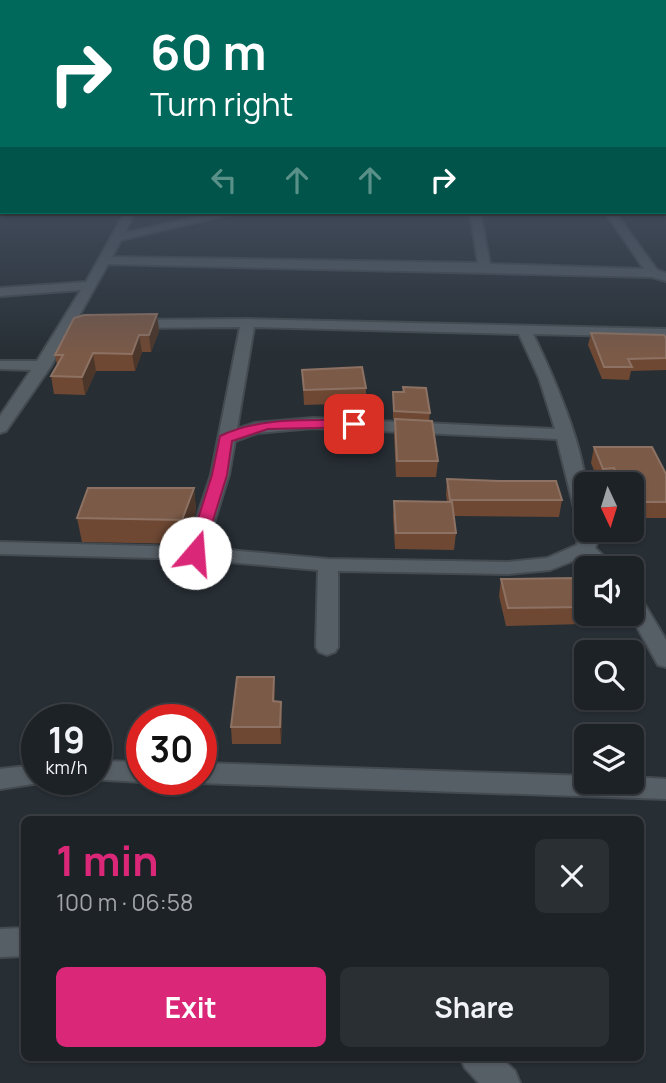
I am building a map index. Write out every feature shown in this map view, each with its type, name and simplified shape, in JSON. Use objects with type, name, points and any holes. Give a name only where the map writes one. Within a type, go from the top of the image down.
[{"type":"street","points":[[0,428],[76,325],[88,286],[105,255]]},
{"type":"street","points":[[483,255],[485,267]]},
{"type":"street","points":[[640,255],[653,272]]},
{"type":"street","points":[[102,260],[653,272],[666,277]]},
{"type":"street","points":[[0,292],[88,286]]},
{"type":"street","points":[[195,553],[220,475],[248,323]]},
{"type":"street","points":[[120,324],[248,323],[525,332],[666,333]]},
{"type":"street","points":[[525,332],[538,356],[566,434],[574,474]]},
{"type":"street","points":[[0,365],[44,366]]},
{"type":"street","points":[[225,439],[255,428],[313,423],[566,434]]},
{"type":"street","points":[[0,548],[195,553],[328,565],[508,568],[550,564],[577,542]]},
{"type":"street","points":[[327,647],[328,565]]},
{"type":"street","points":[[644,621],[666,659]]},
{"type":"street","points":[[217,774],[666,789]]},
{"type":"street","points":[[0,779],[21,777]]},
{"type":"street","points":[[0,943],[21,942]]},
{"type":"building","points":[[157,314],[149,335],[139,335],[132,354],[93,353],[82,377],[51,376],[63,355],[55,355],[74,318],[84,315]]},
{"type":"building","points":[[591,333],[664,335],[666,358],[628,359],[632,367],[604,367]]},
{"type":"building","points":[[362,367],[366,388],[304,390],[302,370]]},
{"type":"building","points":[[403,387],[426,388],[430,413],[394,411],[393,392],[404,392]]},
{"type":"building","points":[[395,419],[432,421],[438,461],[397,461]]},
{"type":"building","points":[[594,447],[652,447],[666,474],[666,502],[644,502],[644,472],[603,469]]},
{"type":"building","points":[[447,479],[556,481],[562,500],[450,500]]},
{"type":"building","points":[[88,488],[194,488],[182,520],[77,518]]},
{"type":"building","points":[[394,501],[452,502],[456,533],[396,533]]},
{"type":"building","points":[[574,578],[574,607],[508,608],[501,579]]},
{"type":"building","points":[[237,677],[274,677],[273,701],[281,702],[280,727],[231,727]]},
{"type":"route","points":[[195,553],[220,475],[225,439],[268,425],[354,424]]}]
